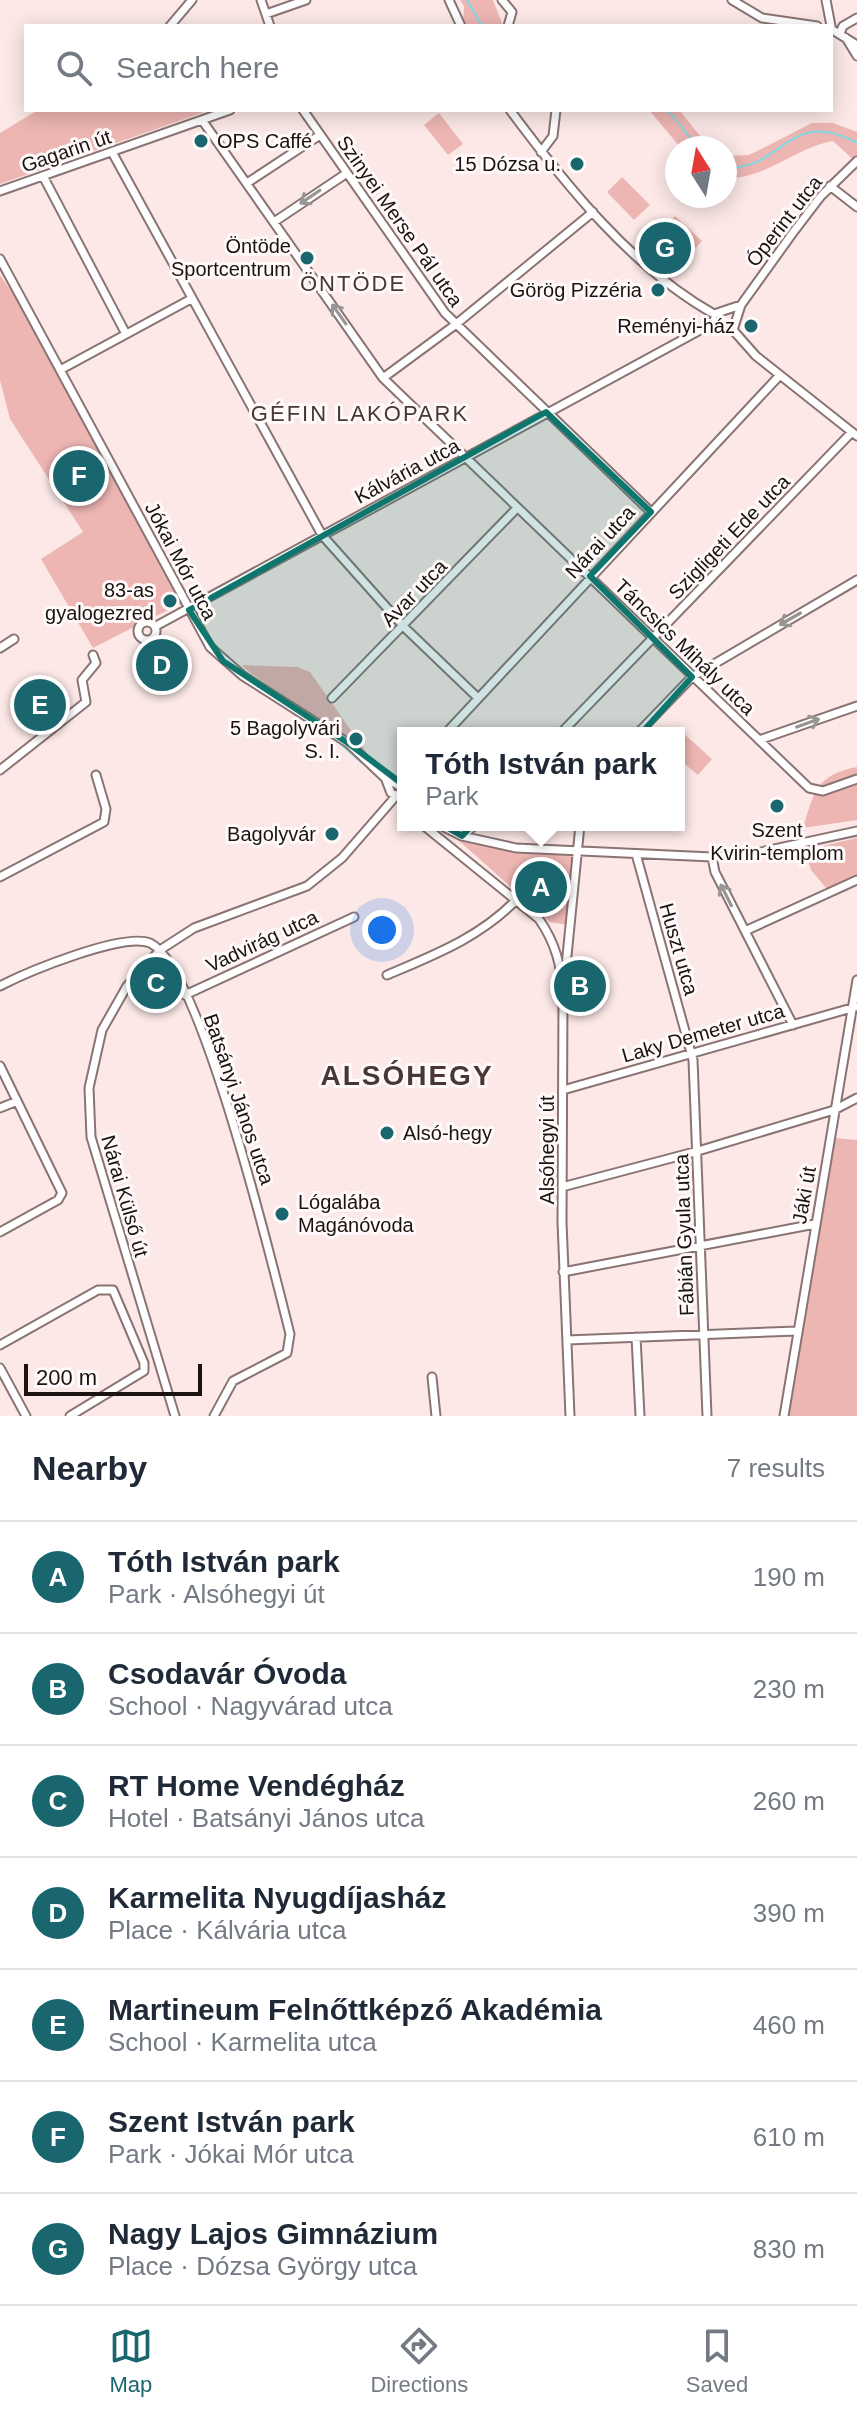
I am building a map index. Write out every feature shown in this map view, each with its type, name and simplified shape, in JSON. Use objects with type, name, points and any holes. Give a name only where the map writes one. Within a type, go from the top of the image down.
[{"type":"street","points":[[172,24],[192,0]]},
{"type":"street","points":[[261,0],[269,24]]},
{"type":"street","points":[[266,14],[306,0]]},
{"type":"street","points":[[449,0],[460,24]]},
{"type":"street","points":[[502,0],[511,10],[508,24]]},
{"type":"street","points":[[732,0],[762,18],[803,24]]},
{"type":"street","points":[[826,0],[830,24]]},
{"type":"street","points":[[857,18],[843,26],[842,35],[857,56]]},
{"type":"street","points":[[833,29],[857,45]]},
{"type":"street","name":"Gagarin út","points":[[1,191],[224,112]]},
{"type":"street","name":"Szinyei Merse Pál utca","points":[[304,112],[455,325],[651,512]]},
{"type":"street","points":[[511,112],[593,212],[681,295],[715,318],[726,331],[734,326]]},
{"type":"street","points":[[541,152],[553,136],[556,112]]},
{"type":"street","name":"Táncsics Mihály utca","points":[[202,120],[383,378],[814,792],[857,779]]},
{"type":"street","points":[[247,183],[320,135]]},
{"type":"street","points":[[112,152],[322,535],[404,627],[478,698]]},
{"type":"street","name":"Óperint utca","points":[[734,326],[741,305],[830,186],[855,163]]},
{"type":"street","points":[[274,222],[347,173]]},
{"type":"street","points":[[43,176],[126,334]]},
{"type":"street","points":[[830,186],[857,207]]},
{"type":"street","points":[[383,378],[455,325],[593,212]]},
{"type":"street","name":"Jókai Mór utca","points":[[0,259],[210,647],[223,661],[348,743],[385,778],[395,794]]},
{"type":"street","name":"Jókai Mór utca","points":[[0,269],[20,297]]},
{"type":"street","points":[[60,370],[191,299]]},
{"type":"street","name":"Óperint utca","points":[[715,318],[741,305]]},
{"type":"street","points":[[726,312],[747,348],[854,434]]},
{"type":"street","name":"Kálvária utca","points":[[156,626],[466,458],[715,318]]},
{"type":"street","name":"Nárai utca","points":[[451,727],[780,375]]},
{"type":"street","name":"Szigligeti Ede utca","points":[[567,727],[854,434]]},
{"type":"street","name":"Avar utca","points":[[332,698],[517,508]]},
{"type":"street","points":[[644,727],[692,677],[857,580]]},
{"type":"street","points":[[0,648],[14,639]]},
{"type":"street","points":[[0,770],[86,702],[82,680],[95,665],[93,655]]},
{"type":"street","points":[[759,740],[857,706]]},
{"type":"street","points":[[0,877],[104,822],[106,809],[96,775]]},
{"type":"street","name":"Jókai Mór utca","points":[[385,778],[397,782]]},
{"type":"street","points":[[0,986],[39,967],[88,951],[139,941],[160,950],[194,928],[307,886],[342,858],[395,794]]},
{"type":"street","name":"Alsóhegyi út","points":[[431,831],[539,919],[551,937],[559,959],[563,994],[563,1272],[570,1416]]},
{"type":"street","points":[[452,831],[516,848],[712,857],[756,853],[857,831]]},
{"type":"street","points":[[462,836],[468,831]]},
{"type":"street","points":[[563,994],[579,831]]},
{"type":"street","name":"Huszt utca","points":[[636,854],[691,1052]]},
{"type":"street","points":[[712,857],[715,872],[793,1025]]},
{"type":"street","points":[[745,931],[857,880]]},
{"type":"street","points":[[387,975],[463,941],[503,914],[517,899]]},
{"type":"street","name":"Vadvirág utca","points":[[185,995],[354,917]]},
{"type":"street","points":[[551,937],[569,936]]},
{"type":"street","name":"Batsányi János utca","points":[[160,950],[185,995],[246,1160],[290,1334],[287,1353],[233,1381],[214,1416]]},
{"type":"street","name":"Nárai Külső út","points":[[160,950],[127,986],[102,1030],[93,1058],[88,1103],[98,1167],[175,1416]]},
{"type":"street","name":"Jáki út","points":[[784,1416],[834,1110],[855,1007],[857,980]]},
{"type":"street","name":"Laky Demeter utca","points":[[563,1090],[855,1007]]},
{"type":"street","name":"Fábián Gyula utca","points":[[691,1052],[698,1151],[707,1416]]},
{"type":"street","points":[[0,1066],[62,1193],[58,1200],[0,1232]]},
{"type":"street","points":[[562,1187],[698,1151],[834,1110],[857,1098]]},
{"type":"street","points":[[0,1108],[15,1102]]},
{"type":"street","points":[[563,1272],[815,1224]]},
{"type":"street","points":[[0,1345],[104,1288],[116,1294],[144,1363],[141,1375],[70,1416]]},
{"type":"street","points":[[132,1333],[148,1327]]},
{"type":"street","points":[[567,1340],[797,1331]]},
{"type":"street","points":[[636,1337],[640,1416]]},
{"type":"street","points":[[0,1368],[26,1416]]},
{"type":"street","points":[[432,1377],[436,1416]]},
{"type":"highlighted area","points":[[546,412],[651,512],[590,576],[692,677],[583,798],[539,756],[462,836],[427,816],[401,783],[348,743],[223,661],[189,610]]},
{"type":"shaded area","points":[[460,0],[493,0],[502,24],[463,24],[464,6]]},
{"type":"shaded area","points":[[35,112],[204,112],[0,184],[0,133]]},
{"type":"shaded area","points":[[651,112],[681,112],[700,136],[671,136]]},
{"type":"shaded area","points":[[439,113],[463,144],[448,155],[424,125]]},
{"type":"shaded area","points":[[812,123],[833,123],[857,132],[857,163],[833,141],[753,174],[737,177],[737,156],[749,155]]},
{"type":"shaded area","points":[[622,177],[650,205],[634,220],[607,192]]},
{"type":"shaded area","points":[[675,216],[702,241],[690,254],[663,229]]},
{"type":"shaded area","points":[[0,275],[19,302],[181,604],[156,616],[140,617],[132,628],[93,648],[41,559],[83,532],[10,419],[0,380]]},
{"type":"shaded area","points":[[242,665],[297,667],[310,672],[367,753],[260,680]]},
{"type":"shaded area","points":[[685,735],[712,759],[698,775],[685,764]]},
{"type":"shaded area","points":[[857,767],[857,820],[803,828],[814,795],[825,780],[843,770]]},
{"type":"shaded area","points":[[857,838],[857,876],[828,890],[811,870],[805,850]]},
{"type":"shaded area","points":[[457,839],[520,853],[574,852],[569,925],[550,922]]},
{"type":"shaded area","points":[[835,1138],[857,1140],[857,1416],[789,1416]]},
{"type":"waterway","points":[[467,0],[481,24]]},
{"type":"waterway","points":[[670,112],[689,136]]},
{"type":"waterway","points":[[737,166],[760,160],[800,135],[834,133],[857,143]]},
{"type":"waterway","points":[[242,680],[305,720]]},
{"type":"waterway","points":[[334,738],[362,763]]},
{"type":"place","name":"OPS Caffé","points":[[201,141]]},
{"type":"place","name":"15 Dózsa u.","points":[[577,164]]},
{"type":"place","name":"Nagy Lajos Gimnázium","points":[[665,248]]},
{"type":"place","name":"Öntöde Sportcentrum","points":[[307,258]]},
{"type":"place","name":"Görög Pizzéria","points":[[658,290]]},
{"type":"place","name":"Reményi-ház","points":[[751,326]]},
{"type":"place","name":"Szent István park","points":[[79,476]]},
{"type":"place","name":"83-as gyalogezred","points":[[170,601]]},
{"type":"place","name":"Karmelita Nyugdíjasház","points":[[162,665]]},
{"type":"place","name":"Martineum Felnőttképző Akadémia","points":[[40,705]]},
{"type":"place","name":"5 Bagolyvári S. I.","points":[[356,739]]},
{"type":"place","name":"Szent Kvirin-templom","points":[[777,806]]},
{"type":"place","name":"Bagolyvár","points":[[332,834]]},
{"type":"place","name":"Tóth István park","points":[[541,887]]},
{"type":"place","name":"RT Home Vendégház","points":[[156,983]]},
{"type":"place","name":"Csodavár Óvoda","points":[[580,986]]},
{"type":"place","name":"Alsó-hegy","points":[[387,1133]]},
{"type":"place","name":"Lógalába Magánóvoda","points":[[282,1214]]},
{"type":"district","name":"ÖNTÖDE","points":[[353,283]]},
{"type":"district","name":"GÉFIN LAKÓPARK","points":[[360,413]]},
{"type":"district","name":"ALSÓHEGY","points":[[407,1075]]}]
